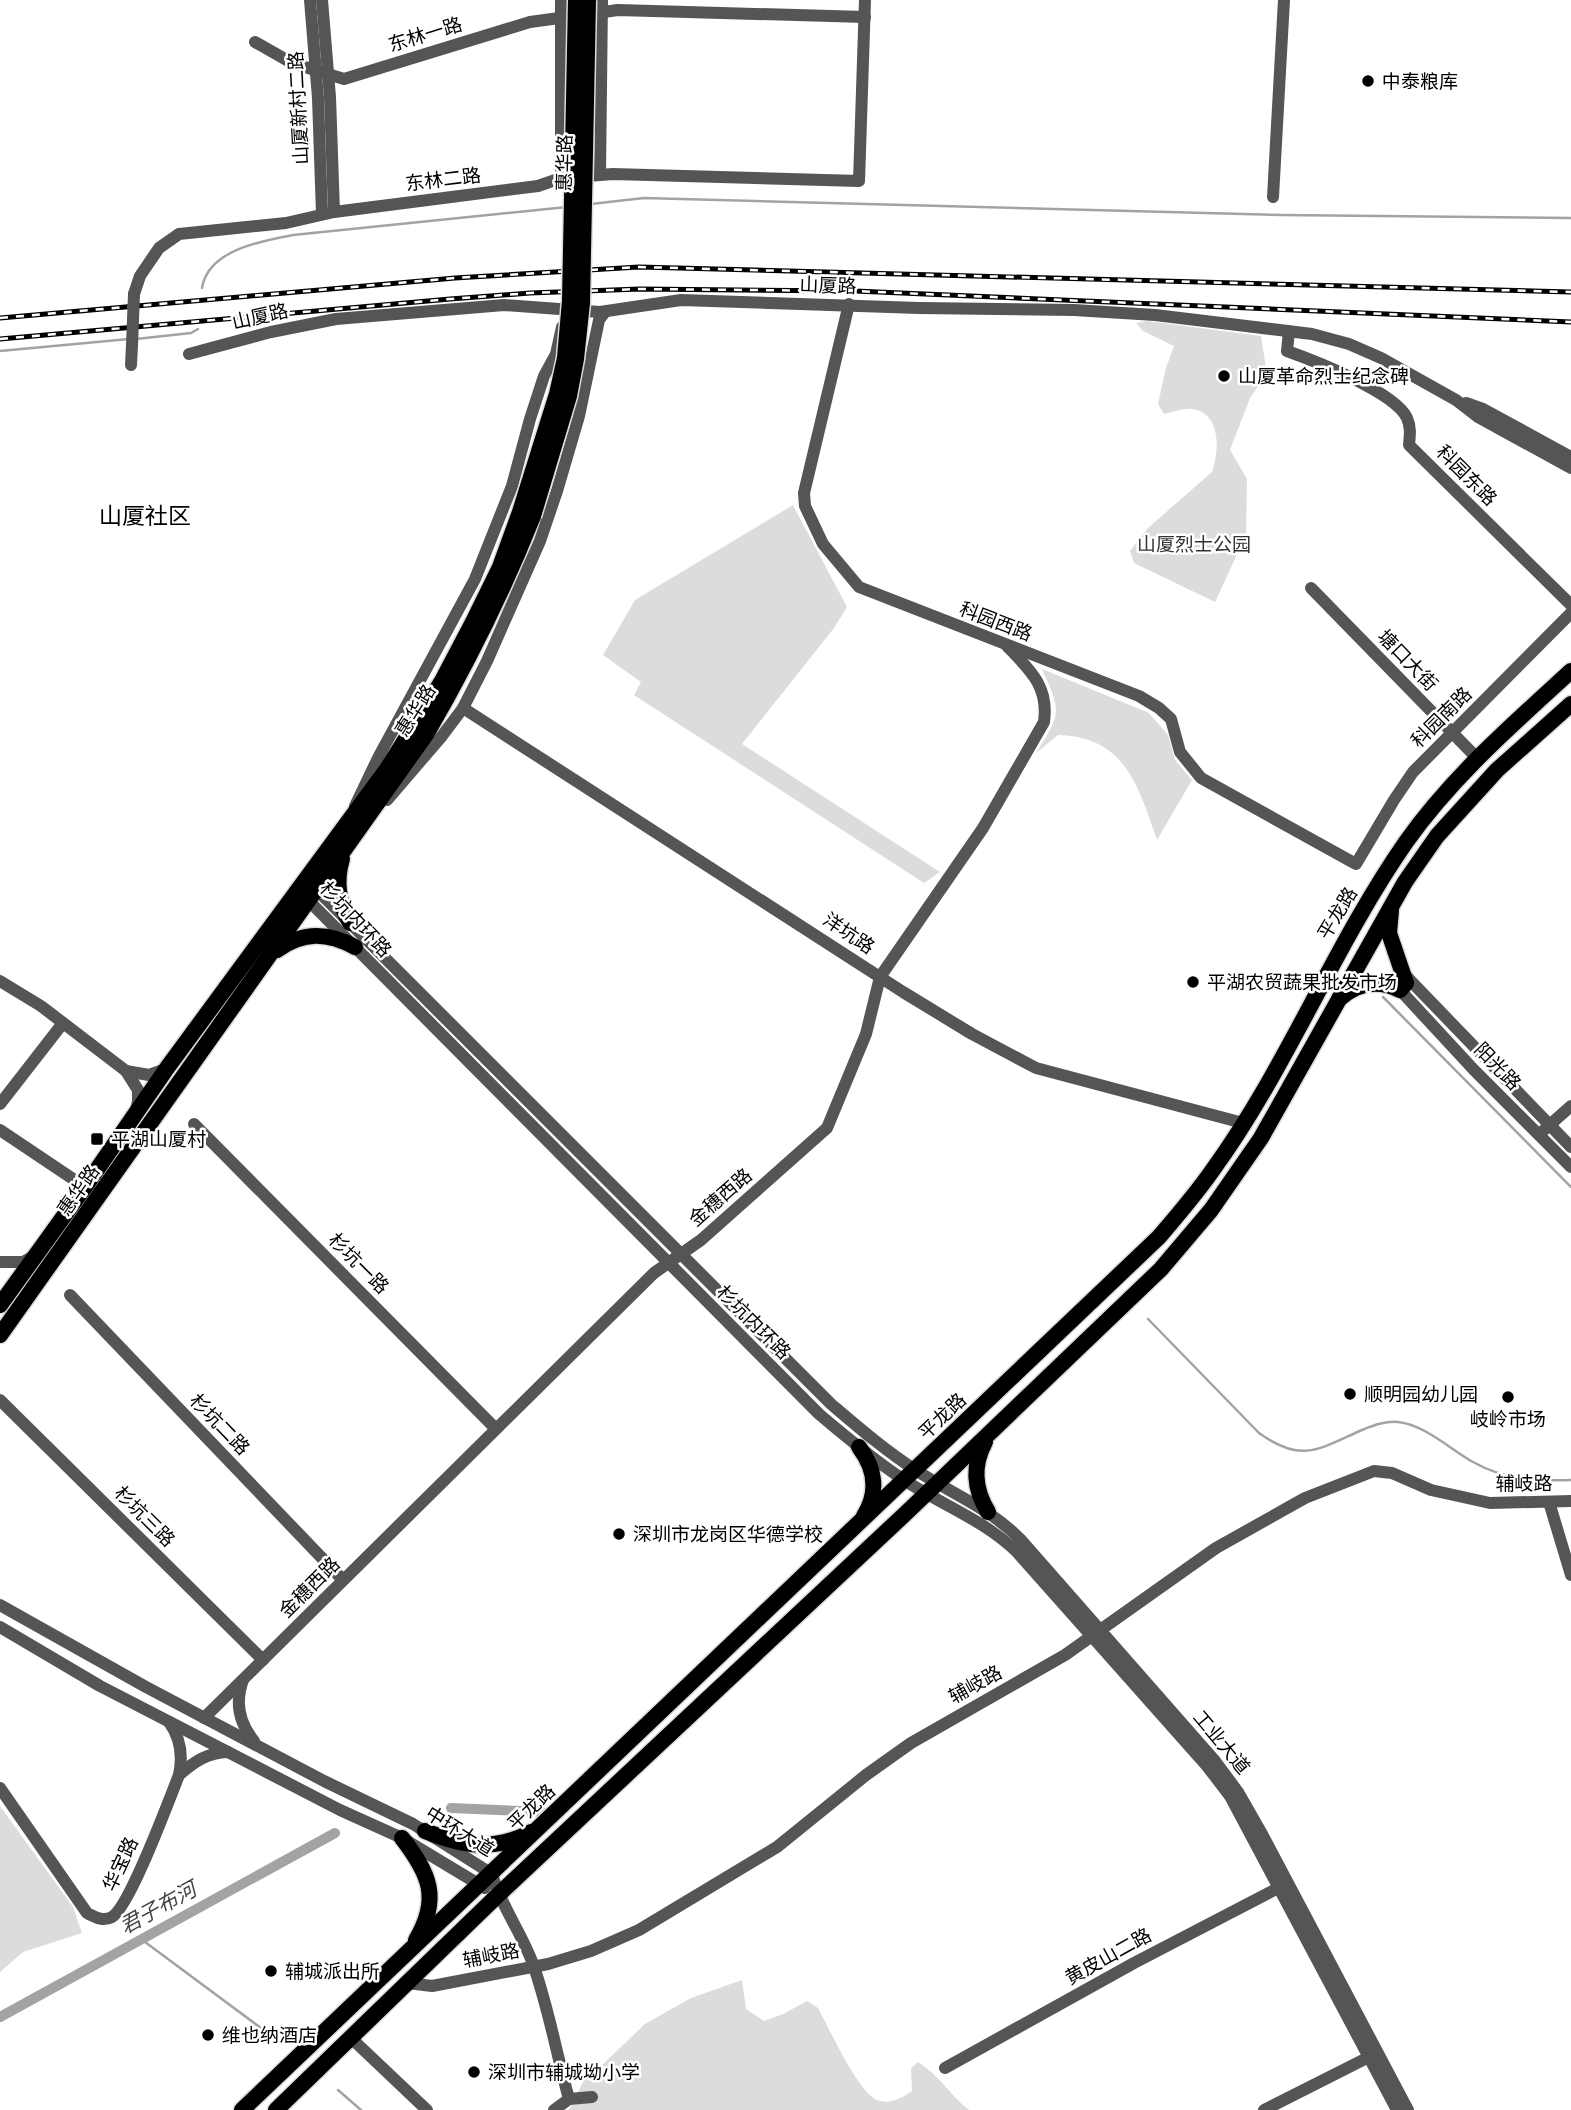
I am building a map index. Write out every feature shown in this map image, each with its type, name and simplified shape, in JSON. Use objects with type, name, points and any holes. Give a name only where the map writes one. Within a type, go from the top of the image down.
[{"type":"main road","name":"惠华路","points":[[0,1335],[272,953],[353,827],[427,733],[454,687],[511,572],[565,358],[570,302],[576,0]]},
{"type":"main road","name":"惠华路","points":[[526,514],[569,396],[576,359],[582,303],[588,0]]},
{"type":"main road","name":"平龙路","points":[[242,2110],[1159,1237],[1213,1170],[1243,1123],[1380,882],[1425,816],[1477,758],[1571,671]]},
{"type":"main road","points":[[276,2110],[498,1895],[1130,1301],[1189,1238],[1261,1138],[1335,1004],[1422,856],[1455,814],[1497,770],[1571,704]]},
{"type":"main road","name":"惠华路","points":[[0,1305],[167,1068],[345,850],[353,827]]},
{"type":"main road","points":[[345,850],[337,882],[339,897],[350,923]]},
{"type":"main road","points":[[1335,1004],[1351,990],[1371,983],[1390,985],[1403,982],[1389,933],[1394,901]]},
{"type":"main road","points":[[272,953],[286,943],[315,934],[329,936],[355,947]]},
{"type":"main road","points":[[988,1512],[977,1490],[976,1469],[982,1448],[995,1429]]},
{"type":"main road","points":[[859,1447],[873,1470],[874,1482],[868,1510],[859,1524]]},
{"type":"main road","points":[[425,1831],[462,1844],[488,1845],[515,1839],[547,1821]]},
{"type":"main road","points":[[402,1838],[427,1873],[430,1890],[430,1908],[423,1929],[409,1952]]},
{"type":"street","name":"山厦新村二路","points":[[310,0],[322,72]]},
{"type":"street","name":"山厦新村二路","points":[[322,0],[328,213]]},
{"type":"street","points":[[561,0],[561,178]]},
{"type":"street","points":[[865,0],[865,17]]},
{"type":"street","points":[[1273,197],[1284,0]]},
{"type":"street","name":"东林一路","points":[[255,42],[292,63],[344,79],[530,22],[561,18],[601,6],[618,10],[865,17]]},
{"type":"street","points":[[600,175],[601,6]]},
{"type":"street","name":"东林二路","points":[[131,365],[134,294],[140,276],[159,248],[179,234],[286,223],[328,213],[538,186],[561,178],[600,175],[859,181],[865,17]]},
{"type":"street","name":"山厦路","points":[[189,354],[271,332],[336,319],[504,305],[605,312],[681,300],[1100,311],[1189,318],[1331,338],[1365,351],[1571,468]]},
{"type":"street","name":"科园西路","points":[[849,304],[804,493],[805,506],[822,544],[859,587],[1139,696],[1171,719],[1180,752],[1201,778],[1356,864]]},
{"type":"street","points":[[353,827],[373,768],[475,579],[512,486],[540,387],[556,354],[566,310]]},
{"type":"street","points":[[353,827],[417,766],[463,708],[487,661],[540,541],[579,416],[599,320],[605,312]]},
{"type":"street","name":"科园东路","points":[[1289,331],[1287,351],[1313,360],[1388,397],[1406,415],[1411,430],[1409,445],[1571,605]]},
{"type":"street","name":"山厦路","points":[[1455,400],[1483,409],[1571,457]]},
{"type":"street","name":"塘口大街","points":[[1311,588],[1477,758]]},
{"type":"street","name":"科园南路","points":[[1356,864],[1413,772],[1571,612]]},
{"type":"street","name":"金穗西路","points":[[204,1718],[654,1273],[701,1240],[827,1128],[866,1034],[880,977],[982,828],[1044,722],[1046,705],[1042,690],[1029,670],[1007,646]]},
{"type":"street","name":"洋坑路","points":[[463,708],[972,1034],[1036,1068],[1243,1123]]},
{"type":"street","name":"杉坑内环路","points":[[309,892],[350,923],[831,1404],[911,1475]]},
{"type":"street","name":"杉坑内环路","points":[[309,892],[355,947],[819,1414],[859,1447],[911,1475]]},
{"type":"street","points":[[0,981],[27,996],[126,1071],[138,1090],[135,1114]]},
{"type":"street","name":"阳光路","points":[[1403,982],[1532,1104],[1571,1147]]},
{"type":"street","name":"阳光路","points":[[1403,982],[1538,1135],[1571,1167]]},
{"type":"street","points":[[0,1104],[63,1023]]},
{"type":"street","points":[[126,1071],[149,1075],[167,1068]]},
{"type":"street","points":[[1538,1135],[1571,1106]]},
{"type":"street","name":"杉坑一路","points":[[194,1124],[496,1429]]},
{"type":"street","points":[[0,1130],[85,1187]]},
{"type":"street","points":[[0,1262],[23,1262],[34,1256]]},
{"type":"street","name":"杉坑二路","points":[[69,1295],[344,1580]]},
{"type":"street","name":"杉坑三路","points":[[0,1400],[263,1660]]},
{"type":"street","name":"辅岐路","points":[[407,1983],[432,1986],[534,1967],[591,1951],[664,1916],[777,1847],[866,1775],[911,1743],[1044,1667],[1201,1558],[1279,1510],[1365,1473],[1392,1473],[1431,1490],[1489,1503],[1571,1502]]},
{"type":"street","name":"工业大道","points":[[911,1475],[933,1488],[1008,1544],[1096,1633],[1233,1784],[1408,2110]]},
{"type":"street","name":"工业大道","points":[[933,1488],[988,1512],[1021,1540],[1220,1782],[1280,1888],[1397,2110]]},
{"type":"street","points":[[1549,1502],[1571,1575]]},
{"type":"street","name":"中环大道","points":[[0,1605],[204,1718],[425,1831],[486,1879],[498,1895]]},
{"type":"street","name":"中环大道","points":[[0,1626],[100,1686],[340,1810],[486,1879]]},
{"type":"street","points":[[243,1679],[239,1694],[240,1716],[250,1736],[260,1747]]},
{"type":"street","points":[[169,1721],[182,1758],[180,1775]]},
{"type":"street","points":[[180,1775],[204,1756],[214,1752],[228,1752]]},
{"type":"street","name":"华宝路","points":[[0,1787],[87,1913],[98,1919],[109,1919],[118,1913],[132,1885],[180,1775]]},
{"type":"street","points":[[1280,1888],[1284,1875]]},
{"type":"street","name":"黄皮山二路","points":[[945,2068],[1134,1963],[1280,1888]]},
{"type":"street","points":[[498,1895],[512,1918],[534,1967],[569,2099]]},
{"type":"street","points":[[351,2038],[427,2110]]},
{"type":"street","points":[[1264,2110],[1369,2057]]},
{"type":"street","points":[[554,2110],[569,2099],[592,2098]]},
{"type":"green space","name":"山厦烈士公园","points":[[1147,321],[1261,336],[1266,368],[1250,398],[1230,450],[1247,479],[1246,535],[1215,602],[1134,563],[1130,551],[1148,528],[1212,472],[1217,445],[1214,426],[1202,412],[1193,409],[1164,414],[1158,404],[1174,346],[1143,331],[1136,323]]},
{"type":"green space","points":[[793,505],[847,607],[834,628],[742,744],[940,872],[924,883],[634,695],[641,682],[603,655],[635,600]]},
{"type":"green space","points":[[1042,669],[1149,713],[1168,735],[1175,760],[1192,780],[1157,840],[1135,784],[1114,755],[1081,738],[1058,735],[1036,753],[1051,729],[1056,712],[1053,694]]},
{"type":"green space","points":[[0,1806],[73,1907],[82,1933],[23,1952],[0,1972]]},
{"type":"green space","points":[[742,1980],[746,2009],[764,2021],[807,2001],[818,2008],[853,2073],[869,2095],[877,2100],[891,2101],[912,2091],[911,2068],[918,2062],[969,2110],[569,2110],[588,2072],[601,2066],[645,2024],[691,1998]]},
{"type":"waterway","points":[[591,204],[644,198],[1282,215],[1571,218]]},
{"type":"waterway","points":[[202,288],[206,275],[225,256],[266,240],[567,207]]},
{"type":"waterway","points":[[136,339],[191,333],[198,329]]},
{"type":"waterway","points":[[0,351],[129,339]]},
{"type":"waterway","points":[[1383,997],[1571,1187]]},
{"type":"waterway","points":[[1148,1319],[1259,1433],[1287,1448],[1310,1450],[1375,1425],[1398,1422],[1428,1433],[1473,1462],[1497,1473],[1533,1479],[1571,1480]]},
{"type":"waterway","name":"君子布河","points":[[451,1808],[542,1812]]},
{"type":"waterway","name":"君子布河","points":[[0,2017],[335,1833]]},
{"type":"waterway","points":[[141,1939],[273,2037]]},
{"type":"waterway","points":[[338,2090],[361,2110]]},
{"type":"railway","points":[[0,318],[455,278],[639,267],[1571,292]]},
{"type":"railway","points":[[0,339],[450,299],[640,289],[855,291],[1571,322]]},
{"type":"place","name":"中泰粮库","points":[[1368,81]]},
{"type":"place","name":"山厦革命烈士纪念碑","points":[[1224,376]]},
{"type":"place","name":"平湖农贸蔬果批发市场","points":[[1193,982]]},
{"type":"place","name":"平湖山厦村","points":[[97,1139]]},
{"type":"place","name":"顺明园幼儿园","points":[[1350,1394]]},
{"type":"place","name":"岐岭市场","points":[[1508,1397]]},
{"type":"place","name":"深圳市龙岗区华德学校","points":[[619,1534]]},
{"type":"place","name":"辅城派出所","points":[[271,1971]]},
{"type":"place","name":"维也纳酒店","points":[[208,2035]]},
{"type":"place","name":"深圳市辅城坳小学","points":[[474,2072]]},
{"type":"district","name":"山厦社区","points":[[145,516]]}]
